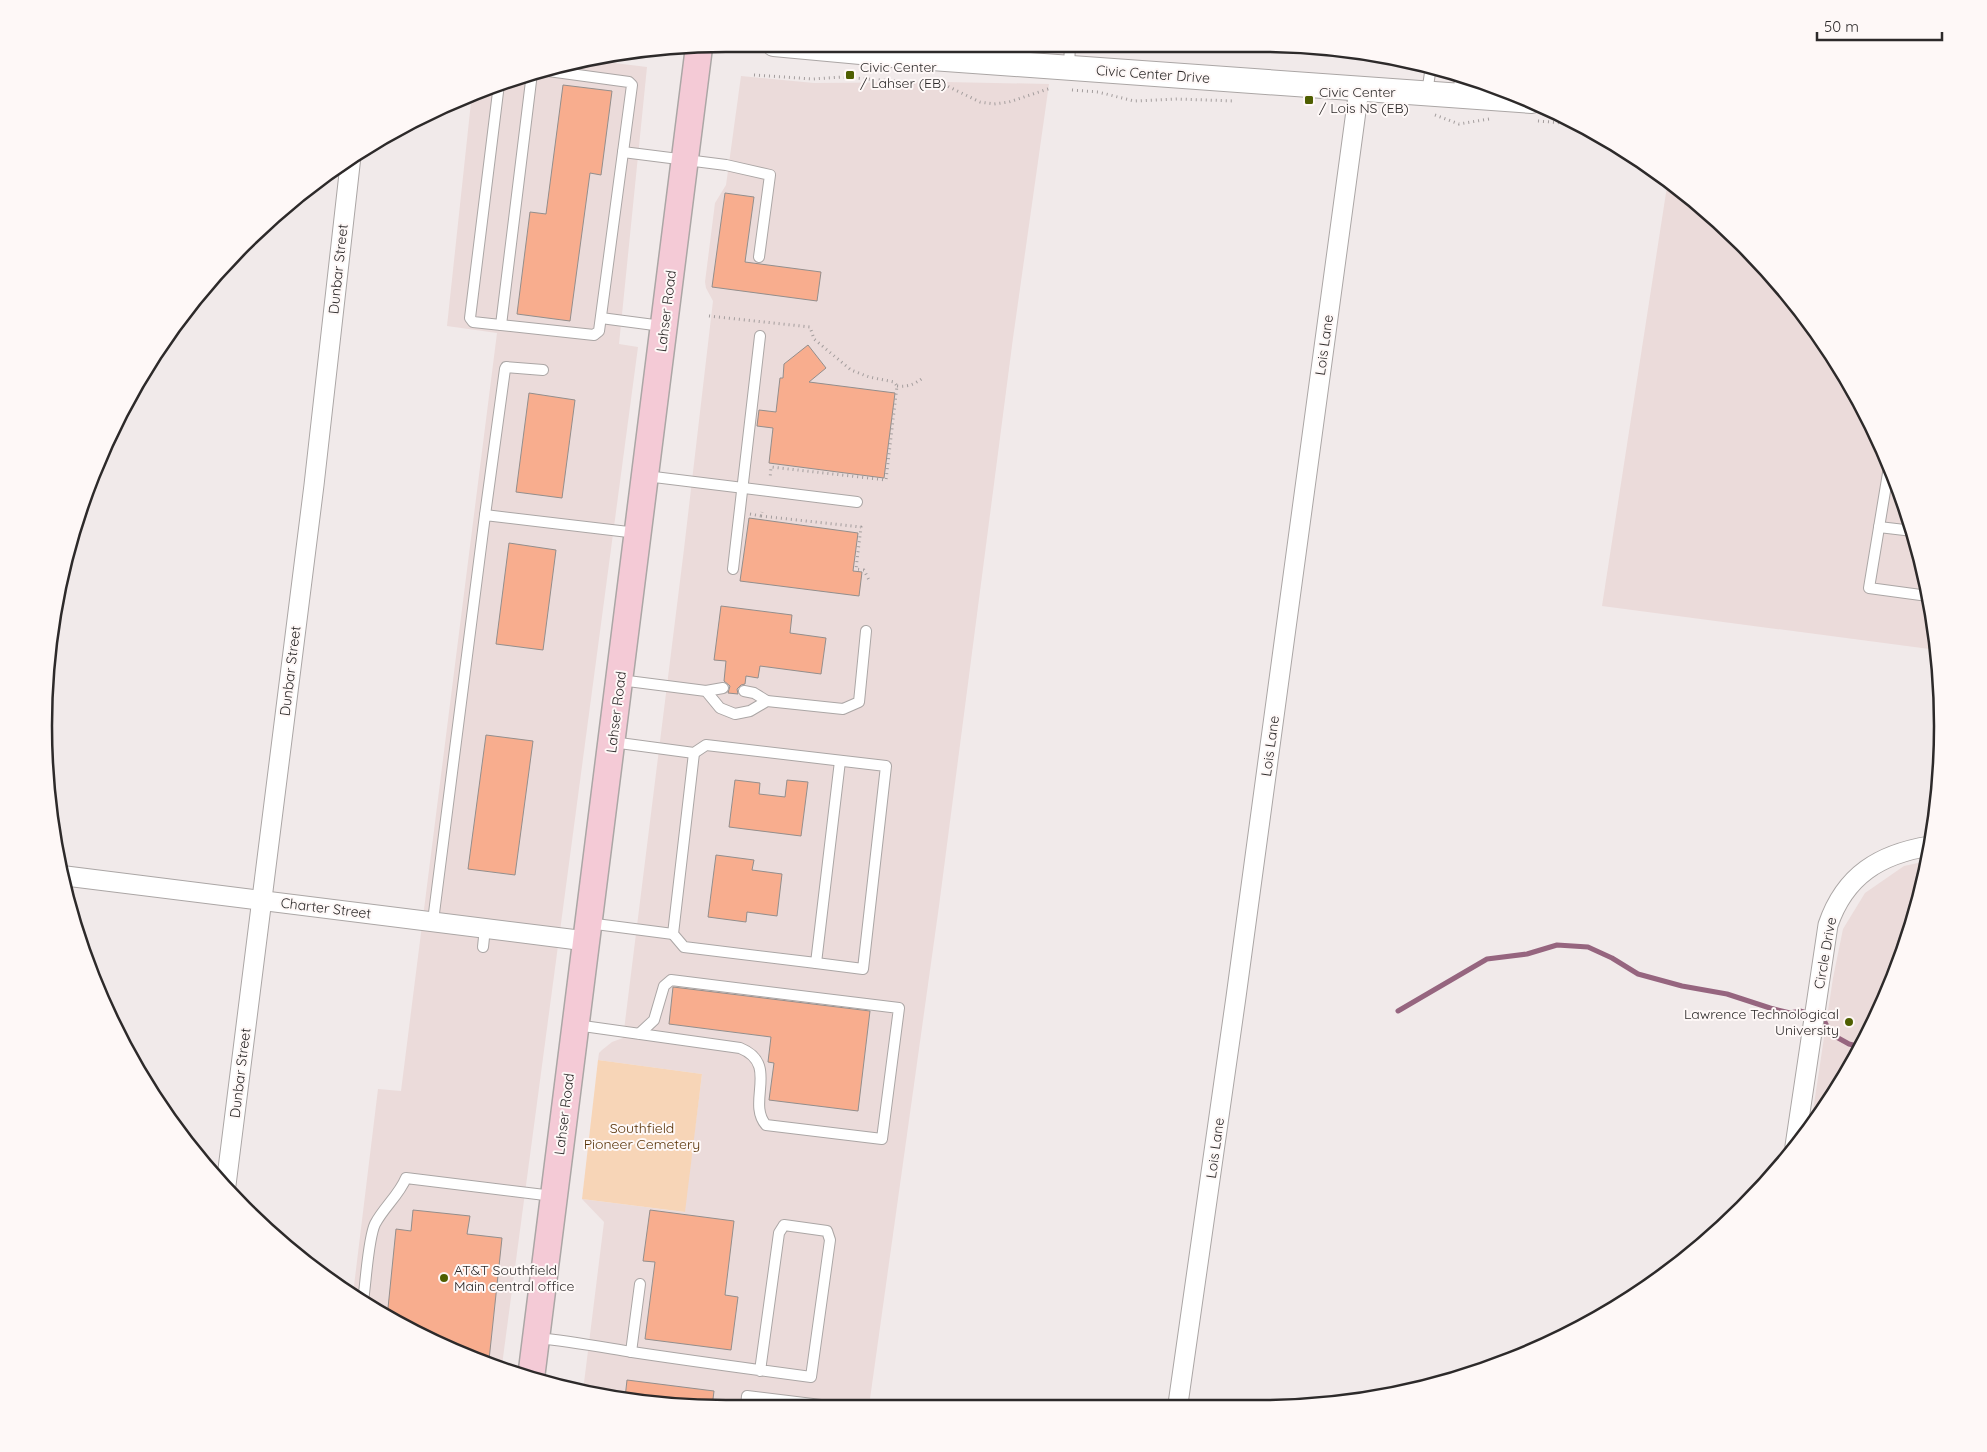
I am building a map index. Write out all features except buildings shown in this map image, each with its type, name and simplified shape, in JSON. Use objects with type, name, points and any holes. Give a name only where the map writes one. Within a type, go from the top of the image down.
[{"type":"main road","name":"Lahser Road","points":[[532,1371],[698,53]]},
{"type":"street","name":"Civic Center Drive","points":[[898,52],[1068,78],[1427,93],[1459,85],[1483,90]]},
{"type":"street","name":"Lois Lane","points":[[1179,1400],[1236,998],[1359,89]]},
{"type":"street","name":"Dunbar Street","points":[[227,1177],[314,485],[350,168]]},
{"type":"street","name":"Circle Drive","points":[[1797,1133],[1828,925],[1834,908],[1844,891],[1876,863],[1895,854],[1924,847]]},
{"type":"street","name":"Charter Street","points":[[70,876],[485,928],[587,932]]},
{"type":"lane","points":[[1068,78],[1070,52]]},
{"type":"lane","points":[[498,93],[470,318],[473,322],[594,335],[600,331],[632,85],[629,82],[561,73]]},
{"type":"lane","points":[[1427,93],[1430,74]]},
{"type":"lane","points":[[501,325],[531,82]]},
{"type":"lane","points":[[623,152],[746,168],[770,175],[759,257]]},
{"type":"lane","points":[[601,318],[664,326]]},
{"type":"lane","points":[[733,569],[760,336]]},
{"type":"lane","points":[[433,921],[505,369],[506,367],[543,370]]},
{"type":"lane","points":[[646,476],[857,502]]},
{"type":"lane","points":[[1888,482],[1869,588],[1922,595]]},
{"type":"lane","points":[[485,515],[638,533]]},
{"type":"lane","points":[[1879,527],[1905,530]]},
{"type":"lane","points":[[744,691],[754,693],[767,701],[843,709],[859,702],[866,631]]},
{"type":"lane","points":[[620,680],[706,692],[723,688]]},
{"type":"lane","points":[[706,692],[720,708],[735,714],[750,712],[767,701]]},
{"type":"lane","points":[[612,742],[694,753],[706,745],[886,766],[863,969],[684,947],[674,934],[694,753]]},
{"type":"lane","points":[[816,963],[840,761]]},
{"type":"lane","points":[[483,947],[485,928]]},
{"type":"lane","points":[[587,932],[674,934]]},
{"type":"lane","points":[[575,1025],[747,1050],[758,1062],[761,1071],[760,1115],[766,1125],[882,1139],[899,1008],[671,980],[664,986],[654,1020],[639,1034]]},
{"type":"lane","points":[[364,1293],[375,1224],[402,1187],[406,1178],[554,1196]]},
{"type":"lane","points":[[536,1338],[588,1344],[631,1352],[760,1370],[811,1377],[830,1240],[826,1231],[784,1226],[779,1233],[760,1370]]},
{"type":"lane","points":[[631,1352],[640,1284]]},
{"type":"lane","points":[[747,1400],[747,1396],[780,1400]]},
{"type":"path","points":[[754,75],[813,79],[842,78],[945,85],[980,102],[994,104],[1009,102],[1050,88],[1059,88]]},
{"type":"path","points":[[1068,78],[1098,92],[1134,101],[1177,99],[1237,102]]},
{"type":"path","points":[[709,316],[810,327],[814,339],[851,370],[869,377],[894,382],[897,386],[907,387],[916,384],[924,377]]},
{"type":"path","points":[[770,482],[771,467],[886,480],[897,386]]},
{"type":"path","points":[[762,516],[861,527],[856,569],[864,570],[869,580]]},
{"type":"shaded area","points":[[610,63],[647,67],[619,344],[638,347],[503,1361],[428,1330],[354,1287],[378,1089],[401,1091],[497,333],[447,326],[471,103],[552,75],[595,65]]},
{"type":"shaded area","points":[[741,76],[814,83],[945,82],[1049,84],[1013,338],[939,906],[870,1400],[726,1400],[682,1398],[638,1394],[584,1384],[604,1222],[582,1199],[684,1212],[702,1074],[598,1060],[599,1053],[602,1050],[612,1042],[623,1038],[713,301],[705,282],[715,203],[726,185]]},
{"type":"shaded area","points":[[1667,189],[1705,220],[1767,282],[1821,352],[1844,389],[1865,428],[1899,510],[1912,552],[1922,595],[1930,649],[1602,606]]},
{"type":"shaded area","name":"Lawrence Technological University","points":[[1921,862],[1899,942],[1865,1024],[1844,1063],[1813,1111],[1833,978],[1843,929],[1865,893],[1904,866]]},
{"type":"green space","name":"Southfield Pioneer Cemetery","points":[[598,1060],[702,1074],[685,1212],[582,1199]]},
{"type":"waterway","points":[[1398,1011],[1487,959],[1527,954],[1557,945],[1588,947],[1612,958],[1638,974],[1682,986],[1727,994],[1790,1013],[1800,1011],[1810,1014]]},
{"type":"waterway","points":[[1818,1017],[1824,1020],[1831,1034],[1854,1045]]},
{"type":"place","name":"Civic Center / Lahser (EB)","points":[[850,75]]},
{"type":"place","name":"Civic Center / Lois NS (EB)","points":[[1309,100]]},
{"type":"place","name":"Lawrence Technological University","points":[[1849,1022]]},
{"type":"place","name":"AT&T Southfield Main central office","points":[[444,1278]]}]
